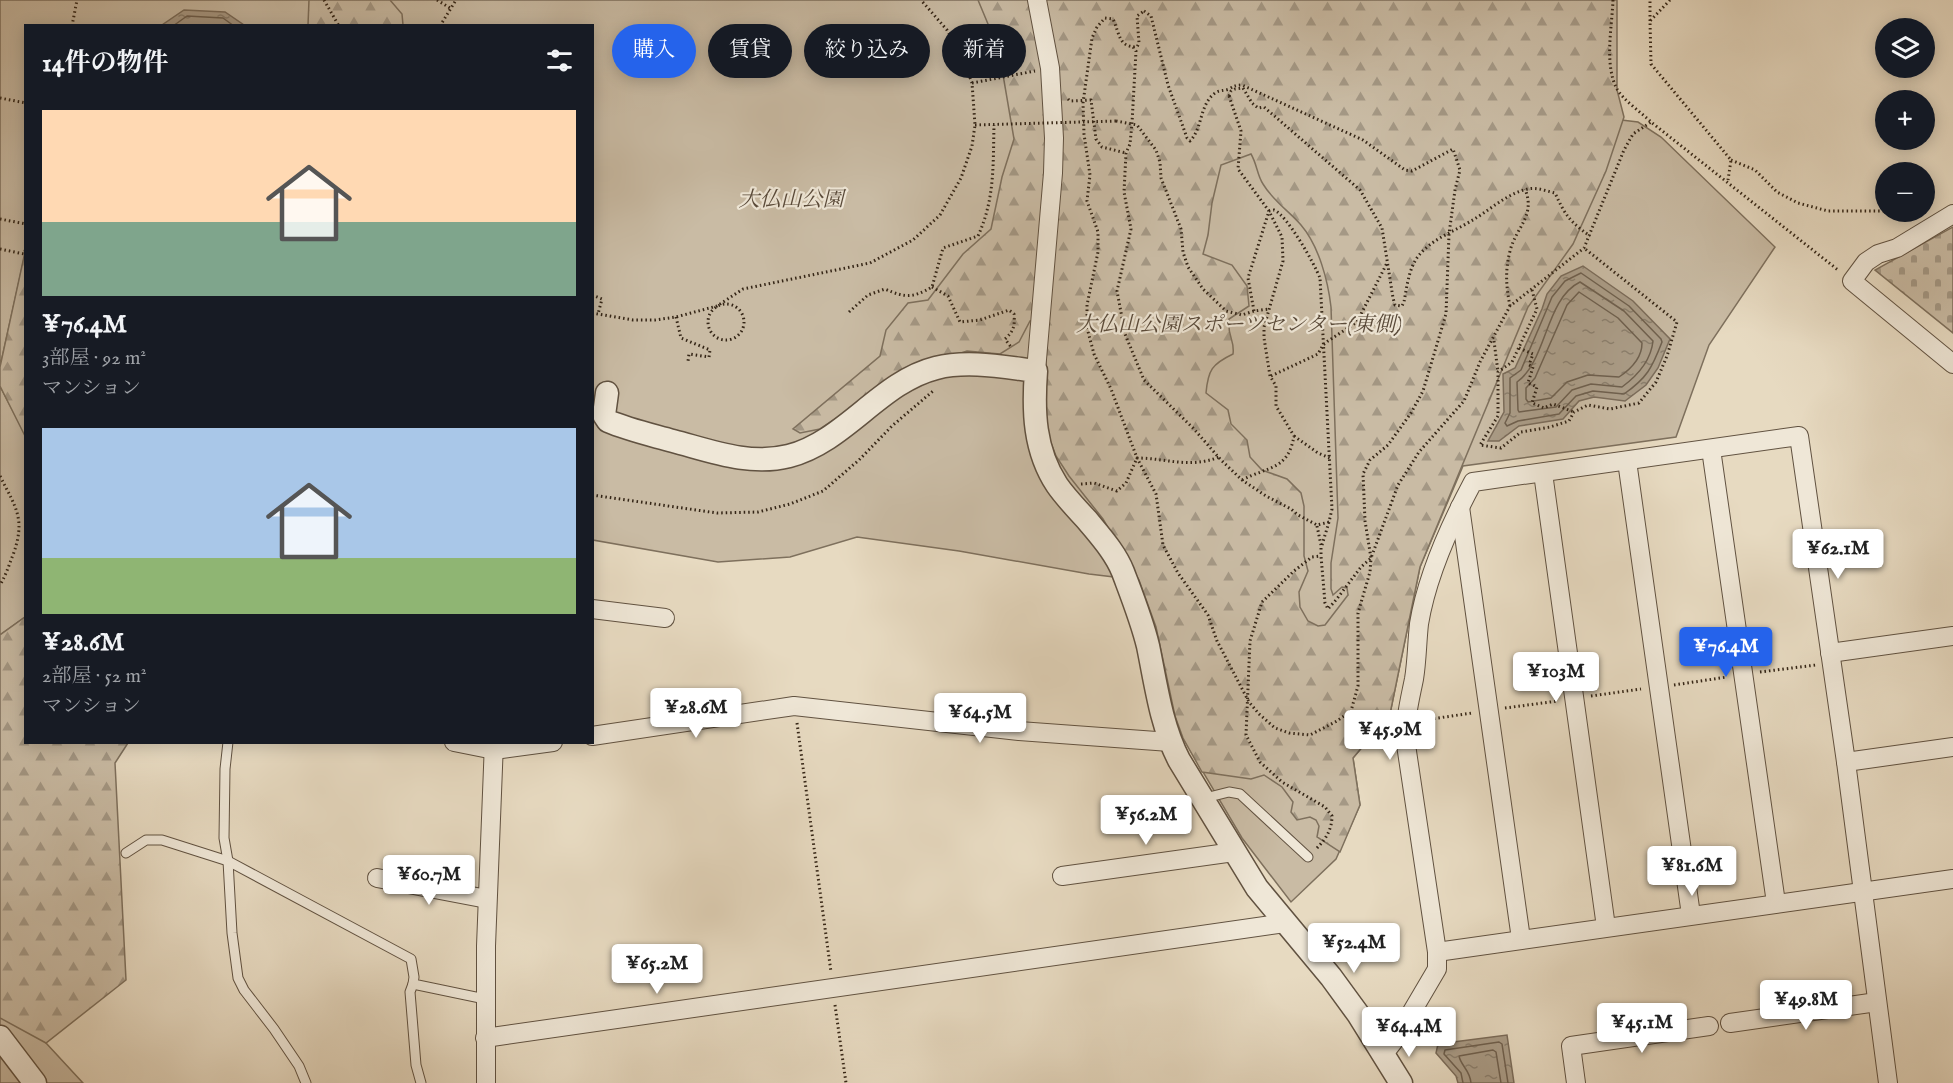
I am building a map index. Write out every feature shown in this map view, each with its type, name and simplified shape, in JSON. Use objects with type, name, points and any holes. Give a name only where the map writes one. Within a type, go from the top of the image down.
[{"type":"street","points":[[1038,0],[1050,68],[1054,138],[1053,173],[1026,370],[1044,463],[1058,486],[1111,549],[1122,570],[1144,634],[1170,742],[1202,799],[1257,888],[1331,977],[1358,1014],[1401,1083]]},
{"type":"street","points":[[1953,214],[1897,248],[1866,262],[1852,281],[1953,364]]},
{"type":"street","points":[[607,393],[604,415],[608,422],[717,453],[762,460],[800,452],[828,439],[894,389],[916,376],[935,369],[972,364],[1026,370]]},
{"type":"street","points":[[1383,1055],[1397,1037],[1437,969],[1437,952],[1405,738],[1405,722],[1414,677],[1422,613],[1432,576],[1460,506],[1473,482],[1799,436],[1846,762],[1888,1083]]},
{"type":"street","points":[[1711,448],[1776,903]]},
{"type":"street","points":[[1627,461],[1691,915]]},
{"type":"street","points":[[1543,473],[1606,927]]},
{"type":"street","points":[[1460,506],[1521,939]]},
{"type":"street","points":[[594,609],[665,618]]},
{"type":"street","points":[[1831,657],[1953,636]]},
{"type":"street","points":[[594,736],[794,706],[1020,730],[1170,742]]},
{"type":"street","points":[[474,744],[494,746],[524,744]]},
{"type":"street","points":[[486,1083],[485,999],[494,746]]},
{"type":"street","points":[[1846,762],[1953,747]]},
{"type":"street","points":[[1062,876],[1234,852]]},
{"type":"street","points":[[377,878],[488,899]]},
{"type":"street","points":[[1437,952],[1953,879]]},
{"type":"street","points":[[485,1038],[1285,923]]},
{"type":"street","points":[[1730,1023],[1877,1002]]},
{"type":"street","points":[[1576,1083],[1572,1046],[1709,1026]]},
{"type":"street","points":[[0,1036],[35,1083]]},
{"type":"lane","points":[[228,744],[224,838],[238,978],[244,990],[299,1066],[306,1083]]},
{"type":"lane","points":[[1202,799],[1229,792],[1240,794],[1308,857]]},
{"type":"lane","points":[[126,853],[146,840],[162,840],[228,861],[411,959],[414,977],[410,992],[416,1065],[421,1083]]},
{"type":"lane","points":[[412,984],[485,999]]},
{"type":"path","points":[[72,24],[77,0]]},
{"type":"path","points":[[324,0],[338,24]]},
{"type":"path","points":[[437,0],[450,8]]},
{"type":"path","points":[[441,24],[456,0]]},
{"type":"path","points":[[594,313],[633,320],[655,320],[676,317],[717,306],[729,304],[740,310],[744,321],[736,337],[725,340],[714,336],[710,331],[708,320],[713,309],[717,306],[743,289],[870,263],[913,240],[939,215],[961,178],[972,146],[975,125],[972,83],[962,57],[947,30],[921,0]]},
{"type":"path","points":[[1613,0],[1611,72],[1617,90],[1651,122],[1852,281]]},
{"type":"path","points":[[1650,0],[1651,64],[1731,160],[1755,170],[1777,192],[1798,203],[1828,211],[1875,211]]},
{"type":"path","points":[[1650,21],[1670,0]]},
{"type":"path","points":[[1135,48],[1126,46],[1122,42],[1113,19],[1105,18],[1097,27],[1092,38],[1083,100],[1084,134],[1090,175],[1087,201],[1098,232],[1098,252],[1087,305],[1087,327],[1094,354],[1137,458],[1156,494],[1163,545],[1178,573],[1208,615],[1217,641],[1248,702],[1275,728],[1289,733],[1310,735],[1337,722],[1351,711],[1358,686],[1358,613],[1370,572],[1371,558],[1365,521],[1363,474],[1370,460],[1388,445],[1423,391],[1446,314],[1449,234],[1460,170],[1453,148],[1412,171],[1405,170],[1363,140],[1242,85],[1218,91],[1212,96],[1204,108],[1198,130],[1190,141],[1168,85],[1151,16],[1144,11],[1137,16],[1139,43],[1135,48],[1132,123],[1130,144],[1126,153],[1124,192],[1131,229],[1117,291],[1125,334],[1144,380],[1242,480],[1317,525],[1329,522]]},
{"type":"path","points":[[972,83],[1039,70]]},
{"type":"path","points":[[1230,96],[1231,91],[1244,88],[1252,103],[1258,108],[1264,107],[1360,190],[1382,228],[1386,263],[1395,304],[1402,306],[1410,274],[1419,255],[1436,239],[1449,234],[1526,189],[1534,188],[1555,193],[1572,223],[1590,236]]},
{"type":"path","points":[[1227,90],[1241,130],[1238,169],[1269,211],[1282,237],[1284,251],[1279,281],[1264,327],[1270,376],[1276,386],[1276,406],[1294,436],[1318,453],[1330,458]]},
{"type":"path","points":[[0,98],[24,103]]},
{"type":"path","points":[[1083,100],[1091,100],[1096,139],[1102,147],[1126,153]]},
{"type":"path","points":[[975,125],[1116,121],[1137,125],[1156,150],[1160,162],[1161,178],[1181,230],[1188,267],[1203,289],[1226,311],[1242,315],[1269,309]]},
{"type":"path","points":[[1269,211],[1279,211],[1301,243],[1320,278],[1332,509],[1321,556],[1325,603],[1328,609],[1360,567],[1371,558],[1398,485],[1419,452],[1464,401],[1480,362],[1510,306],[1584,248],[1624,150],[1633,134],[1651,122]]},
{"type":"path","points":[[849,312],[868,295],[885,289],[901,296],[919,295],[932,287],[943,248],[978,236],[993,185],[994,125]]},
{"type":"path","points":[[1728,182],[1731,160]]},
{"type":"path","points":[[1510,306],[1505,281],[1511,248],[1528,213],[1530,202],[1526,189]]},
{"type":"path","points":[[1254,311],[1248,278],[1269,211]]},
{"type":"path","points":[[0,219],[24,224]]},
{"type":"path","points":[[1494,339],[1498,372],[1498,416],[1480,445],[1501,448],[1521,432],[1569,421],[1574,412],[1588,405],[1610,409],[1639,403],[1656,382],[1677,322],[1584,248]]},
{"type":"path","points":[[0,249],[24,254]]},
{"type":"path","points":[[1270,376],[1318,354],[1323,345],[1357,322],[1386,263]]},
{"type":"path","points":[[932,287],[948,296],[960,322],[980,320],[1009,310],[1014,314],[1015,324],[1012,333],[1005,339],[1026,370]]},
{"type":"path","points":[[1498,372],[1512,362],[1537,309],[1532,289]]},
{"type":"path","points":[[594,296],[602,299],[598,314]]},
{"type":"path","points":[[676,317],[681,338],[710,350],[709,357],[689,354],[688,361]]},
{"type":"path","points":[[1520,348],[1533,354],[1529,365],[1533,367],[1528,382],[1537,387],[1532,403],[1544,408],[1553,404],[1574,412]]},
{"type":"path","points":[[1242,480],[1277,466],[1287,459],[1294,436]]},
{"type":"path","points":[[1137,458],[1180,464],[1206,463],[1219,457]]},
{"type":"path","points":[[1058,486],[1094,483],[1118,491],[1126,483],[1137,458]]},
{"type":"path","points":[[0,476],[14,505],[20,526],[19,539],[0,585]]},
{"type":"path","points":[[1317,525],[1322,545]]},
{"type":"path","points":[[1308,857],[1325,840],[1332,825],[1332,816],[1325,807],[1282,782],[1260,762],[1246,735],[1250,641],[1263,602],[1294,571],[1312,557],[1321,556]]},
{"type":"path","points":[[1405,722],[1743,675],[1831,657]]},
{"type":"path","points":[[794,706],[846,1083]]},
{"type":"green space","name":"大仏山公園スポーツセンター(東側)","points":[[0,0],[1148,0],[1613,119],[1638,122],[1661,137],[1775,247],[1709,345],[1676,437],[1463,466],[1420,567],[1390,714],[1353,758],[1360,805],[1336,859],[1291,902],[1242,838],[1183,738],[1175,716],[1156,627],[1139,580],[857,537],[790,557],[718,562],[594,540],[594,24],[24,24],[24,259],[0,367]]},
{"type":"green space","points":[[309,0],[390,0],[402,14],[403,24],[308,24]]},
{"type":"green space","name":"大仏山公園スポーツセンター(東側)","points":[[978,0],[1617,0],[1617,90],[1624,117],[1606,171],[1573,244],[1528,307],[1420,567],[1390,714],[1353,758],[1360,805],[1340,852],[1317,837],[1319,826],[1316,820],[1310,817],[1297,820],[1291,812],[1293,802],[1282,787],[1264,775],[1251,779],[1202,772],[1183,738],[1175,716],[1156,627],[1139,580],[1103,519],[1056,456],[1048,435],[1044,407],[1048,319],[1030,321],[1019,342],[1000,354],[967,351],[909,370],[820,429],[800,433],[793,429],[880,356],[886,330],[908,303],[928,300],[963,254],[991,229],[1002,177],[1014,139],[1004,78],[1026,78],[1026,24],[988,24]],"holes":[[[1251,154],[1259,177],[1276,201],[1301,225],[1313,243],[1322,264],[1330,297],[1338,518],[1331,563],[1331,589],[1333,595],[1342,587],[1347,588],[1348,595],[1325,625],[1318,626],[1308,621],[1300,607],[1299,592],[1308,571],[1304,556],[1304,506],[1301,493],[1287,479],[1262,470],[1250,457],[1247,440],[1231,424],[1228,410],[1206,393],[1212,369],[1220,361],[1233,354],[1229,319],[1249,306],[1247,286],[1232,265],[1203,254],[1221,165]]]},
{"type":"green space","points":[[1953,227],[1953,333],[1875,270]]},
{"type":"green space","points":[[24,257],[24,434],[0,386],[0,367]]},
{"type":"green space","points":[[0,386],[24,432],[24,618],[0,635]]},
{"type":"green space","points":[[24,618],[24,744],[127,744],[115,763],[126,980],[46,1043],[0,1018],[0,635]]},
{"type":"green space","points":[[0,980],[46,1043],[83,1083],[0,1083]]},
{"type":"water","points":[[184,10],[225,12],[243,24],[163,24]]},
{"type":"water","points":[[1583,266],[1633,301],[1670,339],[1658,368],[1646,385],[1625,401],[1594,397],[1579,401],[1563,419],[1519,426],[1499,441],[1488,441],[1504,412],[1503,374],[1515,368],[1547,294],[1561,276]]},
{"type":"water","points":[[1507,1035],[1514,1083],[1458,1083],[1456,1076],[1436,1053],[1438,1044]]},
{"type":"park label","name":"大仏山公園","points":[[791,200]]}]
